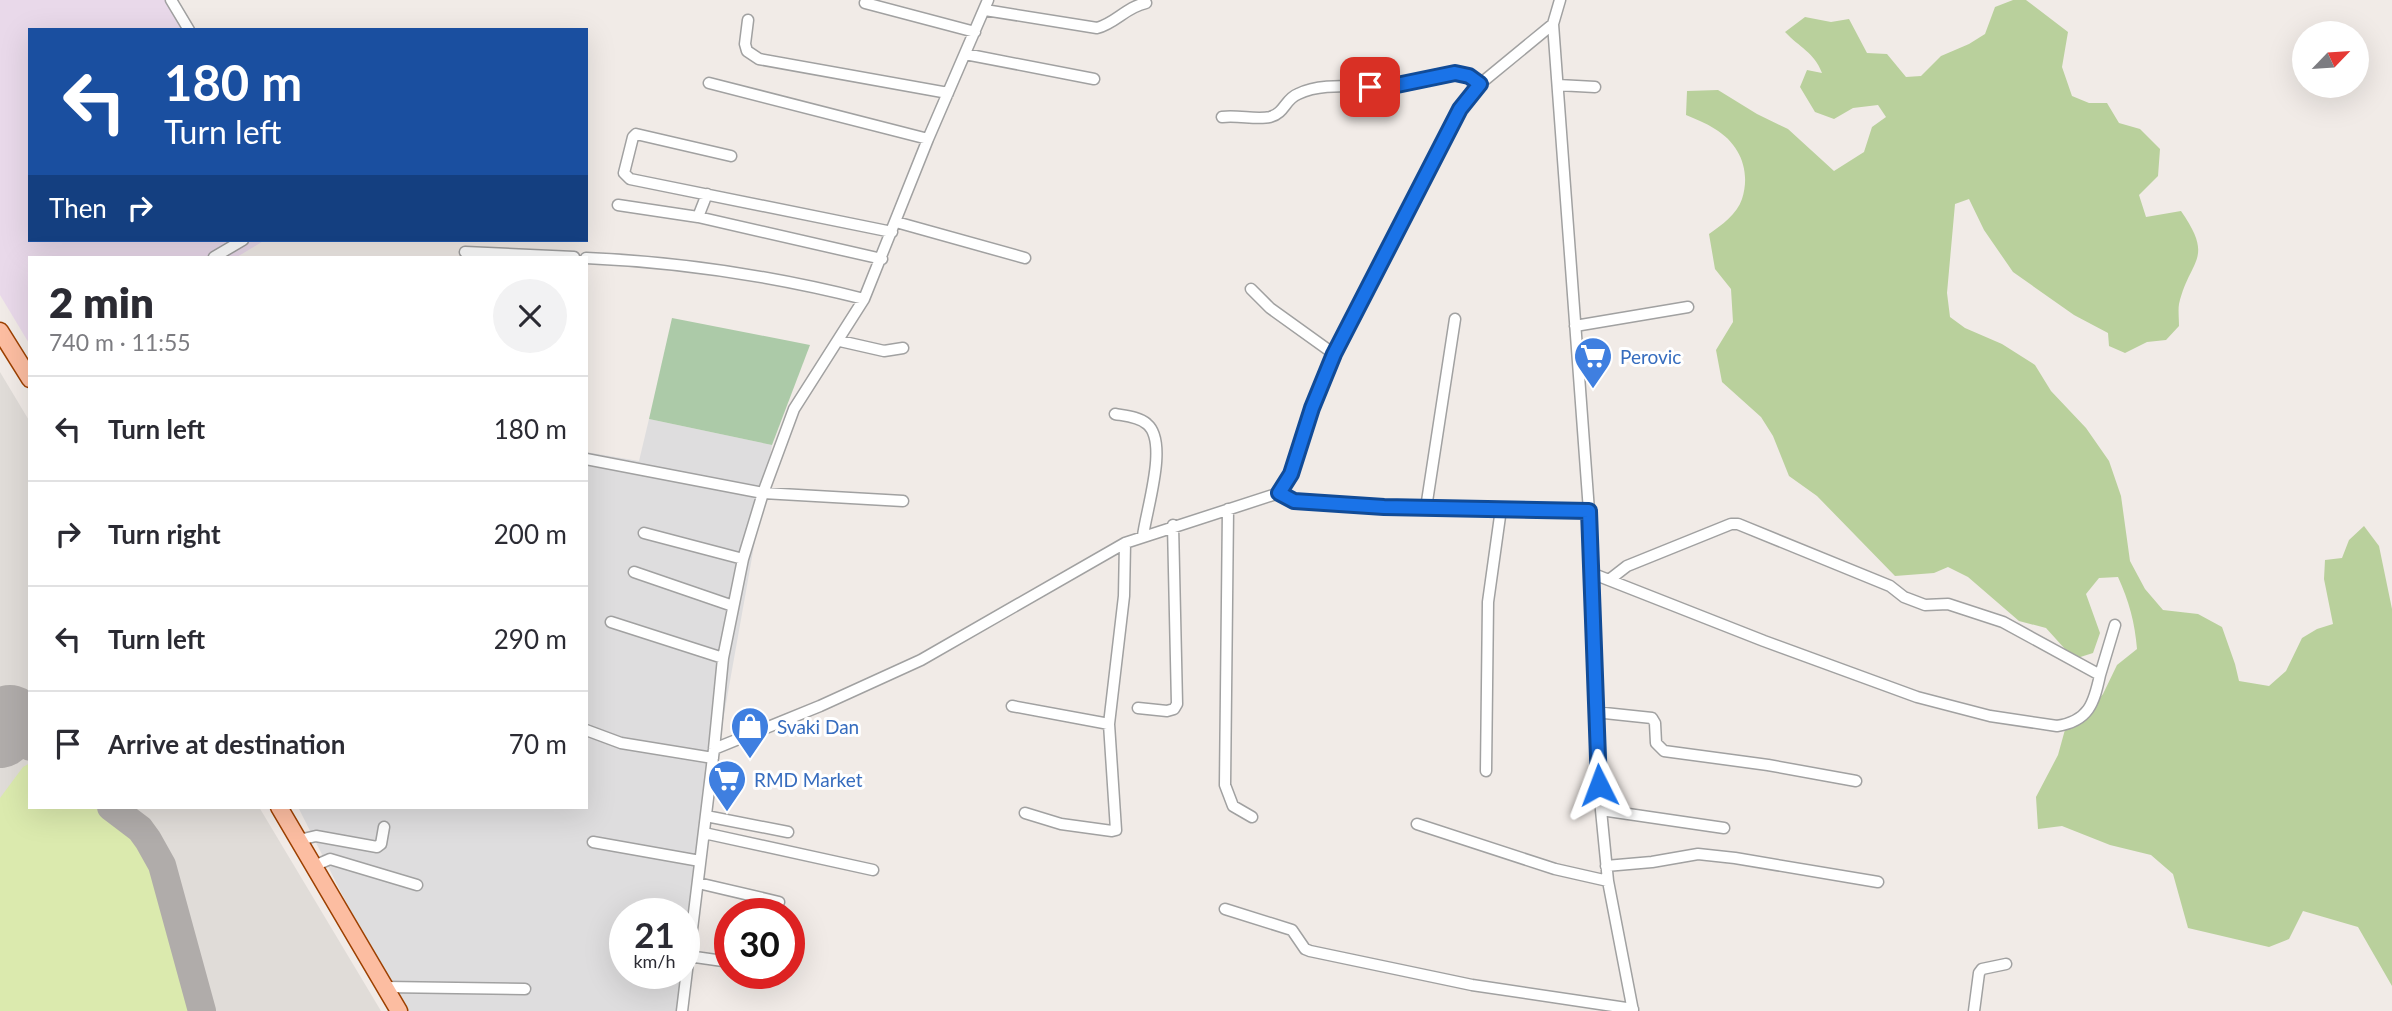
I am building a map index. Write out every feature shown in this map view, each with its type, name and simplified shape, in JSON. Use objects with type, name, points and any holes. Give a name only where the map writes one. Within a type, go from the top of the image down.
[{"type":"main road","points":[[0,331],[28,371]]},
{"type":"main road","points":[[280,809],[398,1011]]},
{"type":"street","points":[[171,0],[188,28]]},
{"type":"street","points":[[1225,909],[1292,930],[1305,949],[1310,951],[1472,985],[1633,1010],[1608,881],[1601,810],[1589,511],[1553,24],[1560,0]]},
{"type":"street","points":[[865,3],[975,32]]},
{"type":"street","points":[[696,898],[723,658],[743,559],[763,493],[794,409],[840,341],[864,299],[928,139],[986,5],[1097,28],[1110,23],[1132,6],[1146,3]]},
{"type":"street","points":[[748,20],[745,44],[747,51],[760,59],[948,93]]},
{"type":"street","points":[[588,731],[621,743],[714,754],[921,660],[1125,543],[1173,525],[1279,493],[1291,474],[1312,408],[1334,354],[1460,109],[1480,84],[1553,24]]},
{"type":"street","points":[[965,54],[1094,79]]},
{"type":"street","points":[[1222,117],[1269,117],[1286,107],[1289,99],[1310,90],[1392,86],[1455,73],[1469,76],[1480,84]]},
{"type":"street","points":[[709,83],[928,139]]},
{"type":"street","points":[[1558,85],[1595,87]]},
{"type":"street","points":[[731,156],[639,134],[633,137],[624,173],[631,179],[894,227],[1026,258]]},
{"type":"street","points":[[698,217],[707,194]]},
{"type":"street","points":[[618,205],[698,217],[882,259]]},
{"type":"street","points":[[216,256],[240,242]]},
{"type":"street","points":[[466,252],[552,256]]},
{"type":"street","points":[[588,258],[722,270],[799,282],[864,299]]},
{"type":"street","points":[[1251,289],[1270,308],[1334,354]]},
{"type":"street","points":[[1575,326],[1688,307]]},
{"type":"street","points":[[1426,508],[1455,319]]},
{"type":"street","points":[[840,341],[884,351],[903,348]]},
{"type":"street","points":[[1115,414],[1141,420],[1152,428],[1156,439],[1150,501],[1143,536]]},
{"type":"street","points":[[588,459],[763,493],[903,501]]},
{"type":"street","points":[[1279,493],[1294,501],[1426,508],[1589,511]]},
{"type":"street","points":[[1228,509],[1225,785],[1233,806],[1252,817]]},
{"type":"street","points":[[1486,771],[1488,602],[1501,509]]},
{"type":"street","points":[[1609,580],[1627,566],[1731,524],[1738,524],[1890,586],[1925,605],[1948,604],[2003,622],[2099,675]]},
{"type":"street","points":[[1138,708],[1167,710],[1174,709],[1177,704],[1173,525]]},
{"type":"street","points":[[644,533],[743,559]]},
{"type":"street","points":[[1025,813],[1061,824],[1116,830],[1109,724],[1124,596],[1125,543]]},
{"type":"street","points":[[634,572],[733,606]]},
{"type":"street","points":[[1591,573],[1904,692],[1990,716],[2057,726],[2067,725],[2087,712],[2115,625]]},
{"type":"street","points":[[611,622],[723,658]]},
{"type":"street","points":[[1012,706],[1109,724]]},
{"type":"street","points":[[1595,712],[1652,718],[1655,723],[1656,743],[1664,751],[1856,781]]},
{"type":"street","points":[[1601,810],[1724,828]]},
{"type":"street","points":[[706,816],[788,832]]},
{"type":"street","points":[[1417,824],[1556,869],[1608,881]]},
{"type":"street","points":[[299,840],[316,835],[379,846],[384,827]]},
{"type":"street","points":[[704,833],[873,870]]},
{"type":"street","points":[[593,842],[700,861]]},
{"type":"street","points":[[1606,866],[1698,854],[1878,882]]},
{"type":"street","points":[[314,866],[330,859],[418,886]]},
{"type":"street","points":[[698,883],[762,898]]},
{"type":"street","points":[[1974,1011],[1979,973],[1982,969],[2006,964]]},
{"type":"street","points":[[386,987],[525,989]]},
{"type":"street","points":[[682,1011],[684,989]]},
{"type":"shaded area","points":[[0,0],[174,0],[191,28],[28,28],[28,242],[262,242],[239,256],[28,256],[28,342],[0,295]]},
{"type":"shaded area","points":[[0,372],[28,419],[28,809],[260,809],[381,1011],[0,1011]]},
{"type":"shaded area","points":[[649,419],[772,445],[706,816],[698,898],[609,898],[609,989],[690,989],[688,1011],[401,1011],[299,809],[588,809],[588,452],[639,461]]},
{"type":"green space","points":[[2013,0],[2026,0],[2068,32],[2062,67],[2072,96],[2089,103],[2107,103],[2119,123],[2140,129],[2160,149],[2158,176],[2139,195],[2146,217],[2181,211],[2197,240],[2197,259],[2179,304],[2179,326],[2166,340],[2147,342],[2125,353],[2109,346],[2108,333],[2074,315],[2013,272],[1984,230],[1969,199],[1955,204],[1947,293],[1950,317],[1965,328],[2002,344],[2035,365],[2051,391],[2086,428],[2109,461],[2121,496],[2130,561],[2145,589],[2163,610],[2198,614],[2222,627],[2239,681],[2269,686],[2286,671],[2302,638],[2333,624],[2324,579],[2325,560],[2342,558],[2349,540],[2364,526],[2379,546],[2392,609],[2392,986],[2358,927],[2303,911],[2289,939],[2269,947],[2188,928],[2173,874],[2151,855],[2110,845],[2062,826],[2038,829],[2036,797],[2058,755],[2066,726],[2089,711],[2103,694],[2117,665],[2137,649],[2131,612],[2118,577],[2099,578],[2086,594],[2100,633],[2093,653],[2074,659],[2046,628],[2019,621],[1968,577],[1948,567],[1934,573],[1895,576],[1817,496],[1789,476],[1773,436],[1761,417],[1722,382],[1716,350],[1733,322],[1731,289],[1715,269],[1709,234],[1737,210],[1744,189],[1744,169],[1737,150],[1724,135],[1686,115],[1687,91],[1718,90],[1788,129],[1834,171],[1864,152],[1872,127],[1886,117],[1878,105],[1853,108],[1834,119],[1815,112],[1800,87],[1807,70],[1822,73],[1811,55],[1785,32],[1805,17],[1831,22],[1849,19],[1867,53],[1887,54],[1906,77],[1921,76],[1941,56],[1985,34],[1995,7]]},
{"type":"green space","points":[[672,318],[810,345],[772,445],[649,419]]},
{"type":"green space","points":[[28,764],[28,809],[97,809],[124,830],[143,852],[158,883],[193,1011],[0,1011],[0,798]]},
{"type":"taxiway","points":[[4,728],[28,746]]},
{"type":"taxiway","points":[[114,809],[140,829],[162,865],[202,1011]]},
{"type":"runway","points":[[0,733],[10,720]]},
{"type":"place","name":"Perovic","points":[[1593,390]]},
{"type":"place","name":"Svaki Dan","points":[[750,760]]},
{"type":"place","name":"RMD Market","points":[[727,813]]},
{"type":"route","points":[[1370,87],[1392,86],[1455,73],[1469,76],[1480,84],[1460,109],[1334,354],[1312,408],[1291,474],[1279,493],[1294,501],[1384,507],[1589,511],[1599,785]]}]
